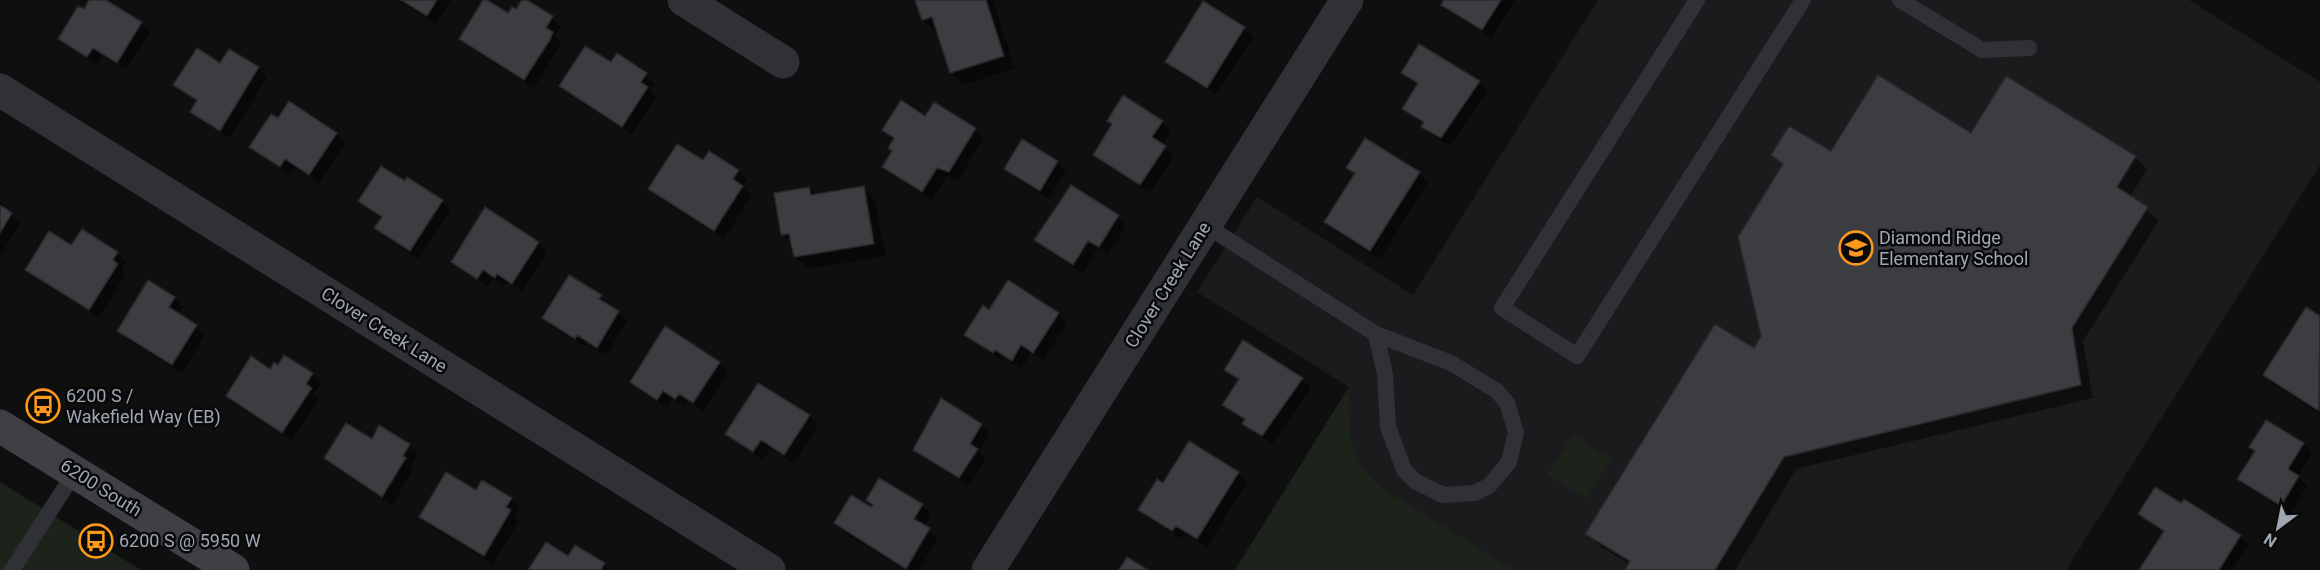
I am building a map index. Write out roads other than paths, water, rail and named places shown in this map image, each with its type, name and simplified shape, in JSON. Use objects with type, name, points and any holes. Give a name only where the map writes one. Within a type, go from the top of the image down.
[{"type":"main road","name":"6200 South","points":[[0,426],[233,570]]},
{"type":"street","points":[[684,0],[783,62]]},
{"type":"street","name":"Clover Creek Lane","points":[[988,570],[1347,0]]},
{"type":"street","name":"Clover Creek Lane","points":[[0,90],[769,570]]},
{"type":"lane","points":[[1697,0],[1502,308],[1577,356],[1803,0]]},
{"type":"lane","points":[[1900,0],[1982,50],[2029,48]]},
{"type":"lane","points":[[1206,225],[1376,334],[1451,363],[1484,382],[1507,403],[1516,432],[1515,447],[1505,469],[1489,486],[1475,493],[1443,495],[1415,482],[1404,470],[1388,427],[1386,374],[1376,334]]},
{"type":"lane","points":[[12,570],[75,472]]},
{"type":"place","name":"Diamond Ridge Elementary School","points":[[1856,248]]},
{"type":"place","name":"6200 S / Wakefield Way (EB)","points":[[43,406]]},
{"type":"place","name":"6200 S @ 5950 W","points":[[96,541]]}]
